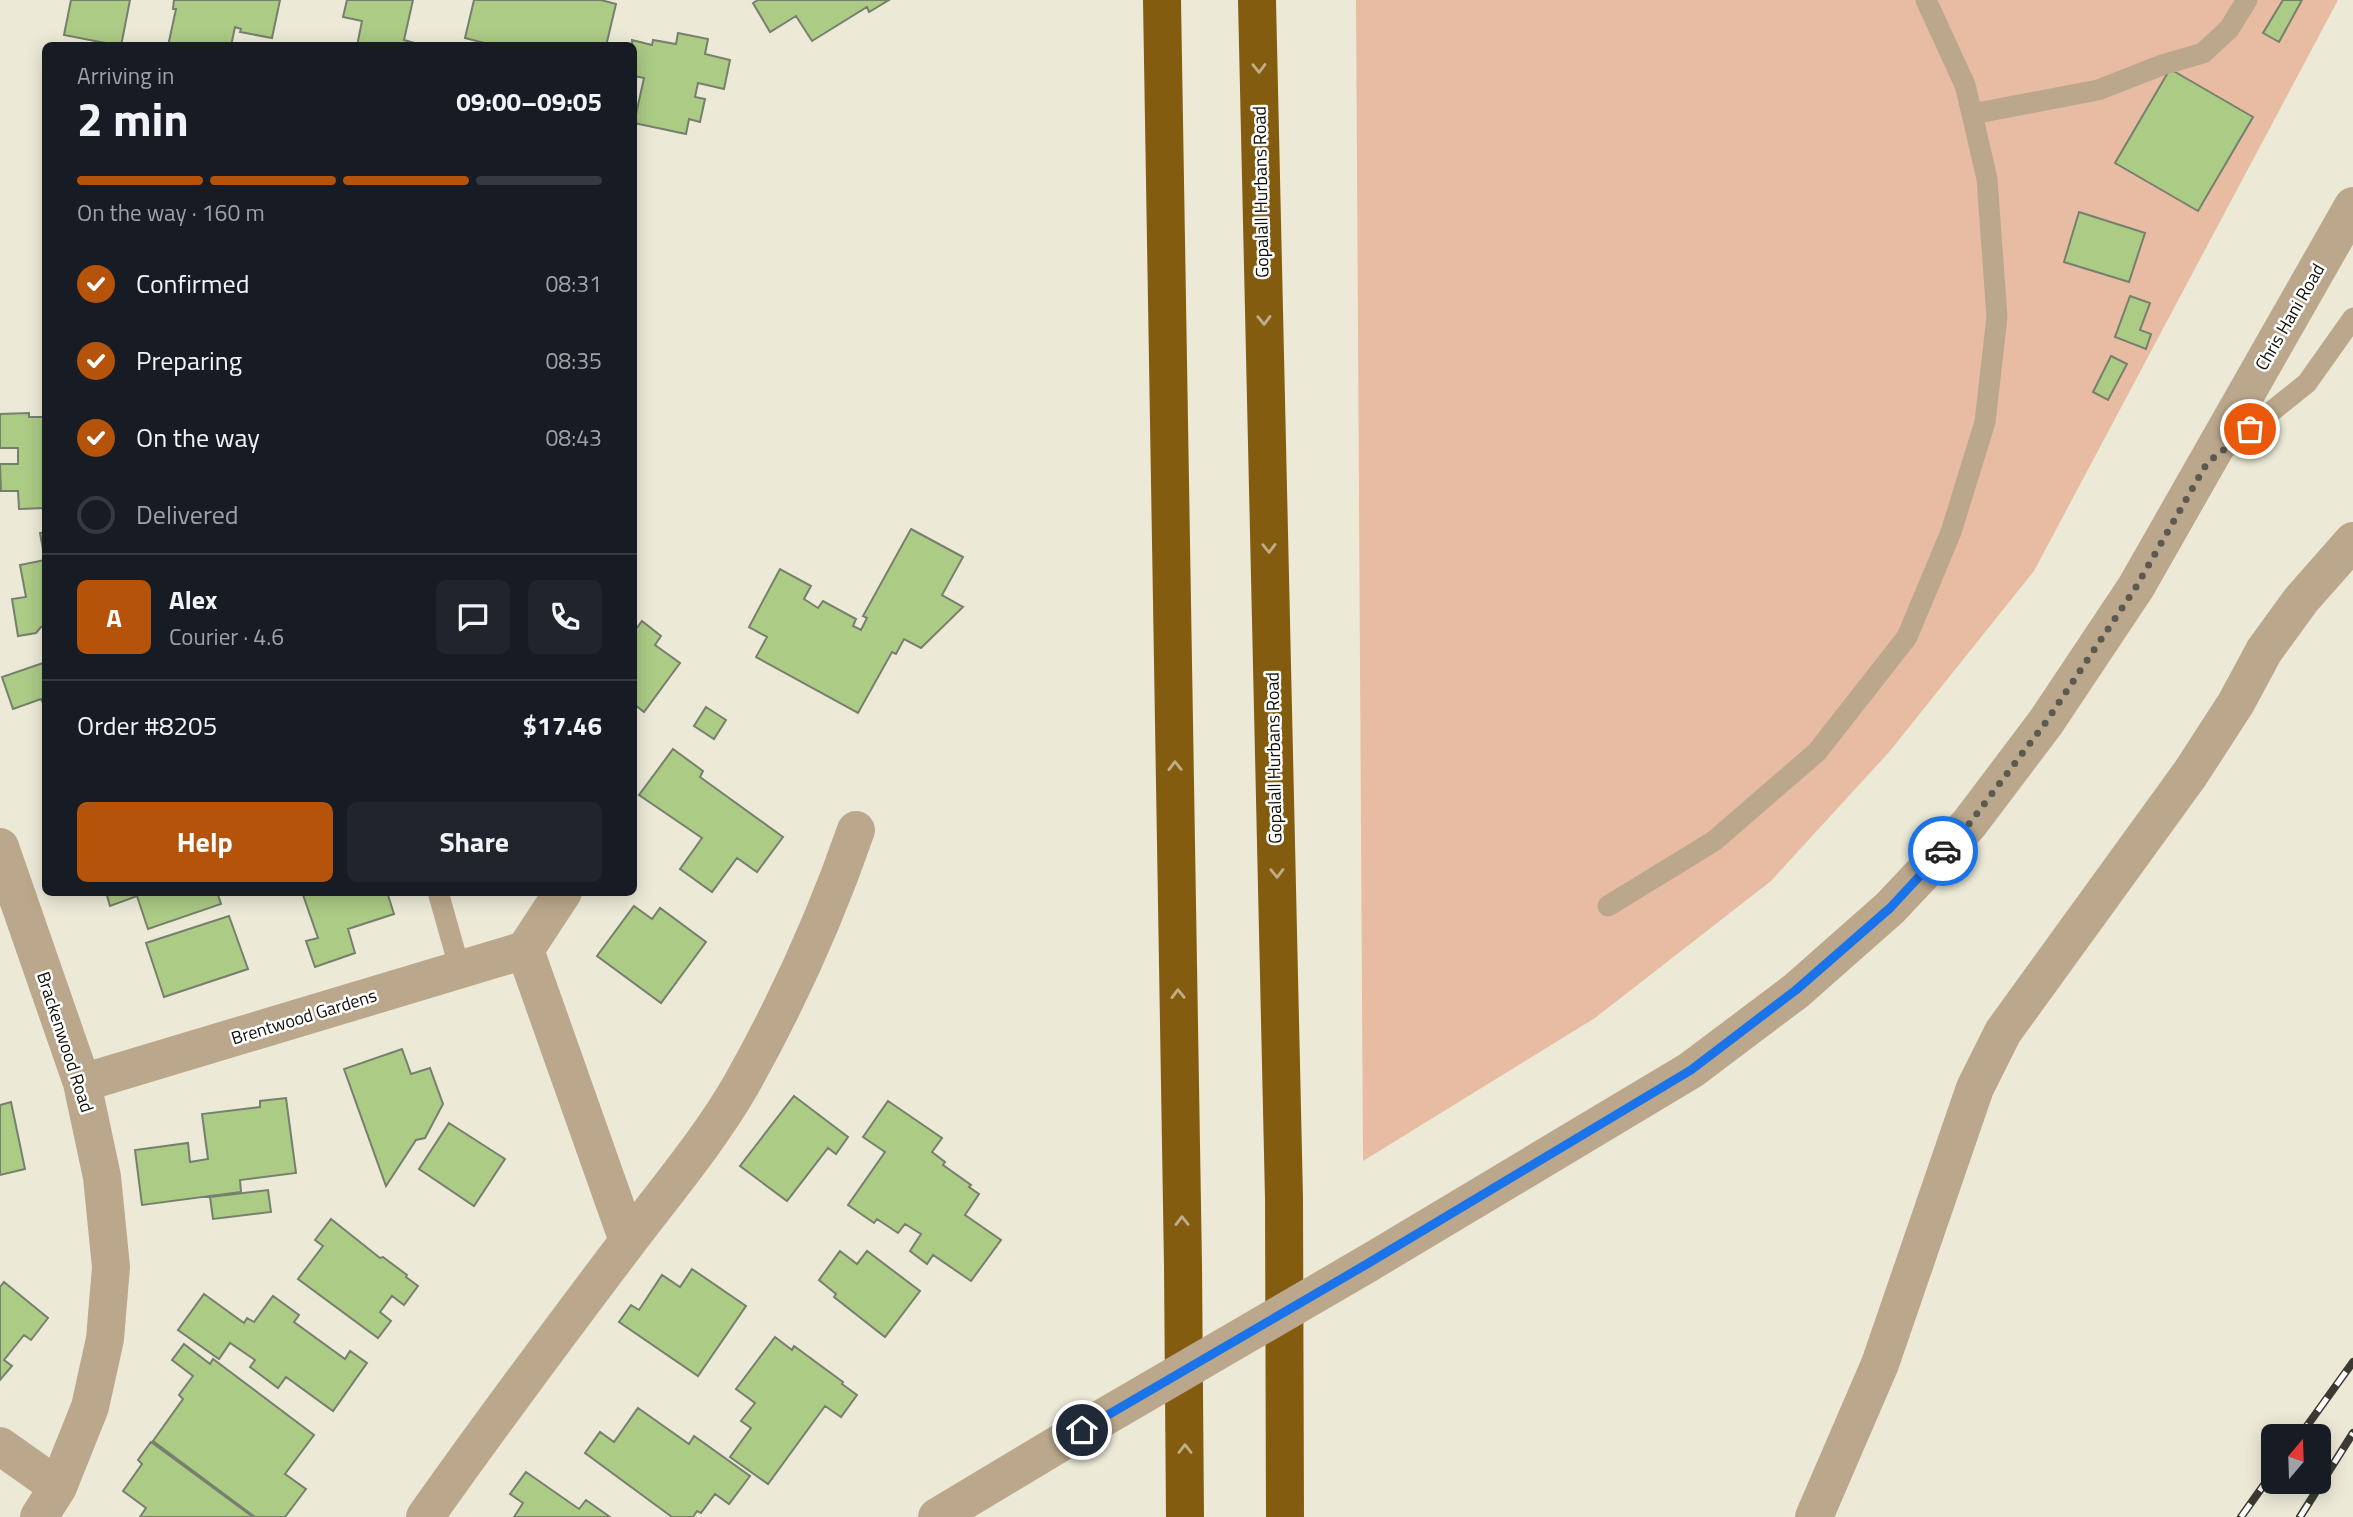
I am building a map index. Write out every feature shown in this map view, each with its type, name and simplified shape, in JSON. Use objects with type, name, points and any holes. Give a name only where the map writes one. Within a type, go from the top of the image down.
[{"type":"highway","points":[[1162,0],[1184,1265],[1185,1517]]},
{"type":"highway","name":"Gopalall Hurbans Road","points":[[1257,0],[1284,1198],[1286,1517]]},
{"type":"street","name":"Chris Hani Road","points":[[937,1517],[1691,1070],[1796,990],[1890,908],[1969,824],[2046,722],[2136,587],[2353,206]]},
{"type":"street","points":[[1814,1517],[1880,1364],[1975,1088],[2003,1032],[2190,774],[2272,641],[2301,600],[2353,541]]},
{"type":"street","points":[[425,1517],[486,1430],[687,1165],[740,1086],[801,965],[835,890],[856,830]]},
{"type":"street","name":"Brackenwood Road","points":[[0,847],[82,1083],[102,1177],[111,1267],[105,1339],[90,1407],[48,1502],[0,1446]]},
{"type":"street","points":[[560,896],[526,950],[628,1241]]},
{"type":"street","name":"Brentwood Gardens","points":[[82,1083],[526,950]]},
{"type":"lane","points":[[1608,906],[1714,841],[1817,752],[1907,637],[1951,531],[1985,422],[1997,317],[1987,179],[1965,85],[1926,0]]},
{"type":"lane","points":[[1972,114],[2098,90],[2162,65],[2203,53],[2229,29],[2247,0]]},
{"type":"lane","points":[[2207,463],[2307,383],[2353,318]]},
{"type":"lane","points":[[439,896],[460,970]]},
{"type":"shaded area","points":[[1356,0],[2338,0],[2034,571],[1890,751],[1771,881],[1595,1018],[1363,1161]]},
{"type":"building","points":[[71,0],[130,0],[122,42],[100,42],[64,35]]},
{"type":"building","points":[[174,0],[280,0],[272,38],[240,32],[241,29],[235,27],[232,42],[169,42],[176,9],[173,9]]},
{"type":"building","points":[[347,0],[413,0],[404,40],[411,42],[358,42],[362,21],[343,17]]},
{"type":"building","points":[[474,0],[601,0],[616,4],[607,42],[480,42],[465,38]]},
{"type":"building","points":[[758,0],[889,0],[869,12],[867,7],[812,41],[796,16],[770,32],[753,3]]},
{"type":"building","points":[[2283,0],[2302,0],[2279,42],[2263,33]]},
{"type":"building","points":[[678,33],[708,39],[705,54],[730,60],[724,89],[698,83],[695,97],[705,99],[700,122],[689,119],[686,134],[637,124],[637,110],[644,78],[637,77],[637,42],[632,40],[652,45],[653,40],[676,44]]},
{"type":"building","points":[[2170,69],[2253,117],[2198,211],[2115,163]]},
{"type":"building","points":[[2079,212],[2145,233],[2129,282],[2064,262]]},
{"type":"building","points":[[2130,296],[2150,303],[2140,330],[2151,334],[2146,349],[2115,337]]},
{"type":"building","points":[[2111,356],[2127,364],[2108,400],[2093,392]]},
{"type":"building","points":[[29,413],[29,417],[42,417],[42,508],[19,509],[18,491],[1,491],[0,464],[18,464],[18,448],[0,448],[0,414]]},
{"type":"building","points":[[911,529],[963,557],[942,595],[963,607],[921,648],[904,639],[896,654],[892,652],[858,713],[756,657],[767,637],[749,627],[780,569],[811,586],[804,599],[818,608],[823,601],[856,619],[853,626],[861,630],[867,618],[863,616]]},
{"type":"building","points":[[42,561],[42,627],[36,633],[18,636],[12,599],[26,597],[20,565]]},
{"type":"building","points":[[642,621],[661,636],[655,645],[680,663],[644,712],[637,706],[637,628]]},
{"type":"building","points":[[42,663],[42,701],[41,699],[13,709],[2,677]]},
{"type":"building","points":[[706,707],[726,720],[714,739],[694,726]]},
{"type":"building","points":[[673,749],[703,771],[700,777],[783,837],[757,872],[737,858],[712,892],[680,869],[702,838],[639,795]]},
{"type":"building","points":[[107,896],[137,896],[110,906]]},
{"type":"building","points":[[137,896],[218,896],[221,904],[148,929]]},
{"type":"building","points":[[303,896],[388,896],[394,914],[348,929],[355,953],[315,967],[306,941],[318,938]]},
{"type":"building","points":[[634,906],[652,919],[660,908],[706,942],[661,1003],[597,956]]},
{"type":"building","points":[[229,916],[248,969],[164,997],[146,943]]},
{"type":"building","points":[[402,1049],[411,1074],[430,1068],[443,1104],[425,1138],[416,1140],[386,1186],[344,1069]]},
{"type":"building","points":[[794,1096],[848,1137],[836,1154],[828,1148],[787,1201],[740,1166]]},
{"type":"building","points":[[286,1098],[296,1173],[240,1180],[241,1192],[142,1205],[135,1150],[188,1143],[190,1162],[208,1159],[202,1114],[260,1107],[260,1101]]},
{"type":"building","points":[[888,1101],[942,1138],[932,1152],[945,1162],[943,1165],[979,1194],[965,1215],[1001,1240],[971,1281],[933,1255],[927,1264],[910,1251],[921,1234],[905,1224],[898,1233],[877,1219],[874,1223],[848,1205],[885,1152],[863,1137]]},
{"type":"building","points":[[11,1102],[25,1169],[0,1175],[0,1105]]},
{"type":"building","points":[[449,1123],[505,1159],[474,1206],[419,1169]]},
{"type":"building","points":[[268,1190],[271,1212],[213,1219],[210,1197]]},
{"type":"building","points":[[331,1219],[418,1286],[404,1305],[392,1296],[380,1312],[391,1321],[378,1338],[298,1279],[323,1246],[315,1240]]},
{"type":"building","points":[[840,1251],[857,1264],[867,1251],[920,1291],[885,1337],[834,1297],[836,1294],[819,1280]]},
{"type":"building","points":[[692,1269],[746,1306],[698,1376],[619,1322],[631,1305],[639,1310],[662,1275],[680,1287]]},
{"type":"building","points":[[4,1282],[48,1318],[31,1340],[24,1335],[4,1360],[12,1366],[0,1380],[0,1287]]},
{"type":"building","points":[[204,1294],[244,1323],[247,1318],[254,1322],[273,1296],[299,1315],[294,1322],[345,1359],[350,1351],[367,1363],[333,1411],[286,1377],[278,1388],[250,1367],[255,1360],[230,1343],[219,1359],[178,1330]]},
{"type":"building","points":[[775,1337],[792,1350],[794,1346],[857,1395],[841,1417],[825,1406],[768,1484],[730,1457],[751,1428],[741,1421],[755,1403],[736,1389]]},
{"type":"building","points":[[184,1344],[210,1364],[213,1359],[314,1435],[285,1474],[306,1489],[285,1517],[255,1517],[153,1441],[183,1399],[179,1395],[193,1376],[172,1360]]},
{"type":"building","points":[[638,1408],[689,1444],[694,1436],[750,1476],[729,1504],[715,1494],[701,1513],[697,1511],[693,1517],[672,1517],[585,1453],[600,1432],[614,1442]]},
{"type":"building","points":[[151,1442],[253,1517],[140,1517],[146,1508],[123,1491],[142,1464],[138,1460]]},
{"type":"building","points":[[526,1472],[579,1509],[586,1500],[610,1517],[514,1517],[523,1503],[510,1494]]},
{"type":"railway","points":[[2308,1424],[2353,1362]]},
{"type":"railway","points":[[2300,1517],[2353,1433]]},
{"type":"railway","points":[[2241,1517],[2261,1489]]},
{"type":"way so far","points":[[1943,851],[1969,824],[2046,722],[2136,587],[2207,463],[2250,429]]},
{"type":"route","points":[[1082,1430],[1367,1264],[1691,1070],[1796,990],[1890,908],[1943,851]]}]
